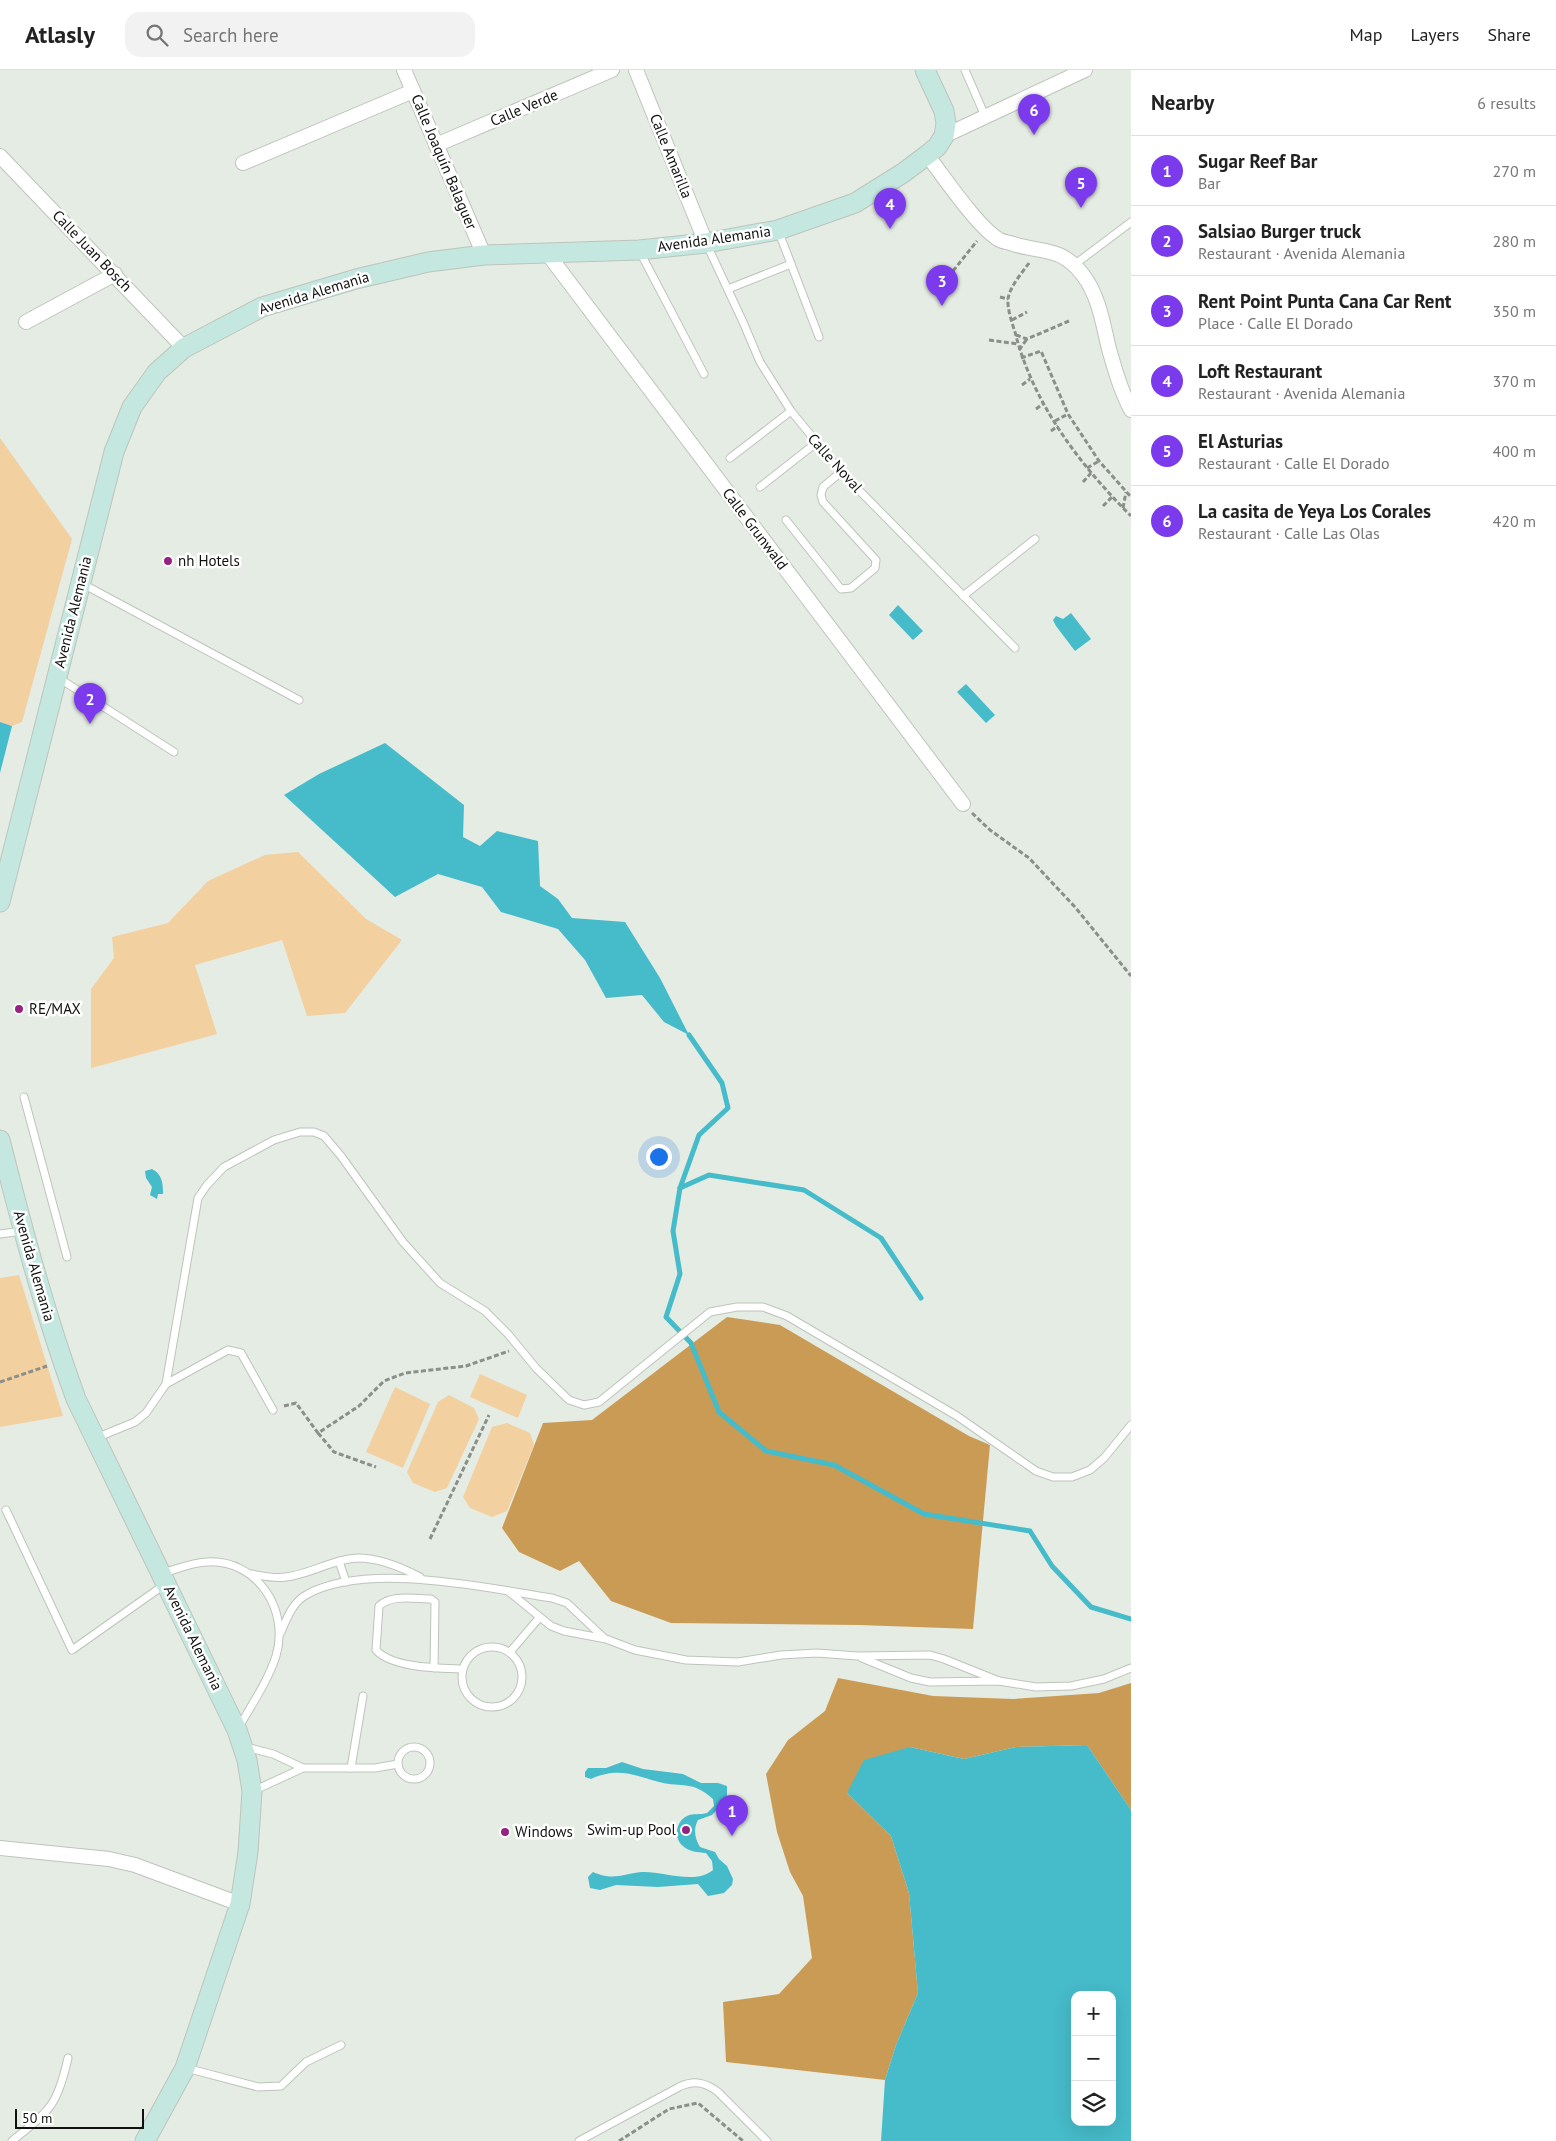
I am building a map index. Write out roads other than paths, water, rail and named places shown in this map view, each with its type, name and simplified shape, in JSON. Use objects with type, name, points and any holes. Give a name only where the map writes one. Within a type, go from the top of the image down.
[{"type":"street","name":"Calle Joaquín Balaguer","points":[[404,70],[484,255]]},
{"type":"street","name":"Calle Verde","points":[[436,145],[612,70]]},
{"type":"street","name":"Calle Amarilla","points":[[636,70],[706,242]]},
{"type":"street","points":[[925,70],[944,111],[946,124],[944,136]]},
{"type":"street","points":[[944,136],[1085,70]]},
{"type":"street","points":[[242,163],[413,91]]},
{"type":"street","name":"Avenida Alemania","points":[[0,902],[114,452],[132,408],[157,372],[184,348],[262,307],[356,279],[410,267],[484,255],[639,250],[706,242],[778,230],[855,203],[903,173],[927,155],[937,147],[944,136]]},
{"type":"street","points":[[927,155],[986,228],[998,240],[1022,247],[1040,248],[1058,253],[1074,265],[1084,276],[1102,316],[1109,348],[1123,394],[1131,410]]},
{"type":"street","name":"Calle Juan Bosch","points":[[0,156],[184,348]]},
{"type":"street","name":"Calle Grunwald","points":[[546,253],[963,804]]},
{"type":"street","points":[[26,322],[115,274]]},
{"type":"street","name":"Avenida Alemania","points":[[0,1140],[23,1230],[62,1361],[76,1399],[164,1578],[240,1738],[248,1760],[252,1791],[248,1852],[240,1904],[185,2068],[144,2141]]},
{"type":"street","points":[[0,1848],[109,1859],[135,1865],[240,1904]]},
{"type":"lane","points":[[964,70],[985,116]]},
{"type":"lane","points":[[1074,265],[1131,222]]},
{"type":"lane","points":[[778,230],[819,337]]},
{"type":"lane","name":"Calle Noval","points":[[706,242],[760,362],[791,411],[841,472],[1015,648]]},
{"type":"lane","points":[[639,250],[704,374]]},
{"type":"lane","points":[[728,289],[791,264]]},
{"type":"lane","points":[[730,458],[791,411]]},
{"type":"lane","points":[[760,487],[816,443]]},
{"type":"lane","points":[[786,520],[841,589],[851,588],[875,568],[876,560],[823,502],[821,495],[824,487],[841,472]]},
{"type":"lane","points":[[963,596],[1035,539]]},
{"type":"lane","points":[[81,582],[299,700]]},
{"type":"lane","points":[[57,676],[174,752]]},
{"type":"lane","points":[[24,1096],[67,1257]]},
{"type":"lane","points":[[95,1439],[135,1422],[146,1413],[166,1384],[198,1198],[224,1167],[274,1140],[300,1132],[314,1132],[324,1136],[342,1156],[403,1242],[440,1283],[484,1311],[536,1368],[569,1400],[584,1405],[599,1402],[710,1312],[737,1307],[763,1307],[787,1316],[957,1416],[1036,1471],[1053,1477],[1072,1477],[1090,1470],[1104,1458],[1131,1425]]},
{"type":"lane","points":[[0,1234],[23,1230]]},
{"type":"lane","points":[[166,1384],[228,1350],[242,1353],[274,1410]]},
{"type":"lane","points":[[6,1510],[72,1650],[164,1578],[206,1562],[225,1564],[252,1574],[286,1577],[339,1561],[358,1558],[378,1560],[402,1568],[423,1579]]},
{"type":"lane","points":[[339,1561],[346,1582]]},
{"type":"lane","points":[[252,1574],[270,1596],[278,1613],[281,1632]]},
{"type":"lane","points":[[303,1768],[240,1738],[269,1675],[281,1632],[295,1604],[306,1595],[325,1587],[346,1582],[396,1578],[423,1579],[552,1598],[567,1603],[606,1639]]},
{"type":"lane","points":[[508,1592],[539,1618],[551,1626],[564,1631],[606,1639],[635,1650],[686,1660],[738,1662],[781,1655],[817,1653],[857,1656],[930,1655],[999,1681]]},
{"type":"lane","points":[[434,1668],[435,1602],[431,1599],[390,1599],[384,1601],[379,1606],[376,1650],[382,1657],[388,1660],[434,1668],[462,1669]]},
{"type":"lane","points":[[510,1652],[539,1618]]},
{"type":"lane","points":[[491,1646],[510,1652],[521,1668],[521,1686],[510,1702],[492,1708],[474,1703],[462,1688],[462,1669],[472,1653],[491,1646]]},
{"type":"lane","points":[[857,1656],[910,1678],[930,1682],[999,1681],[1036,1687],[1071,1686],[1104,1679],[1131,1668]]},
{"type":"lane","points":[[351,1768],[363,1696]]},
{"type":"lane","points":[[412,1747],[424,1750],[430,1761],[426,1773],[416,1779],[404,1775],[398,1764],[401,1753],[412,1747]]},
{"type":"lane","points":[[252,1791],[303,1768],[374,1768],[398,1764]]},
{"type":"lane","points":[[185,2068],[258,2087],[281,2086],[306,2062],[341,2045]]},
{"type":"lane","points":[[12,2141],[47,2113],[59,2094],[68,2058]]},
{"type":"lane","points":[[579,2141],[679,2087],[699,2082],[710,2085],[767,2141]]},
{"type":"water","points":[[898,605],[923,631],[913,640],[889,615]]},
{"type":"water","points":[[1071,613],[1091,639],[1075,651],[1053,620],[1056,616],[1063,619]]},
{"type":"water","points":[[966,684],[995,715],[986,723],[957,692]]},
{"type":"water","points":[[0,722],[12,726],[0,773]]},
{"type":"water","points":[[385,743],[464,805],[463,837],[480,846],[497,831],[538,841],[540,886],[558,899],[572,918],[625,922],[660,978],[689,1035],[664,1022],[642,995],[606,998],[585,960],[558,929],[501,912],[482,887],[438,874],[395,897],[284,795],[319,774]]},
{"type":"water","points":[[152,1169],[158,1173],[162,1183],[163,1194],[158,1194],[157,1199],[150,1195],[152,1187],[146,1178],[145,1171]]},
{"type":"water","points":[[1087,1745],[1131,1810],[1131,2141],[881,2141],[885,2080],[896,2045],[918,1993],[909,1893],[891,1836],[847,1793],[864,1760],[910,1747],[964,1759],[1016,1747]]},
{"type":"water","name":"Swim-up Pool","points":[[622,1762],[643,1769],[683,1774],[701,1783],[718,1783],[727,1786],[727,1799],[712,1815],[698,1820],[695,1830],[700,1847],[715,1852],[719,1859],[727,1866],[733,1879],[732,1885],[724,1893],[708,1896],[698,1884],[658,1887],[616,1885],[600,1890],[590,1888],[588,1877],[593,1872],[607,1876],[650,1872],[688,1877],[706,1874],[713,1870],[712,1861],[706,1853],[685,1848],[680,1843],[677,1830],[683,1818],[689,1815],[707,1813],[714,1806],[713,1799],[706,1793],[693,1787],[667,1784],[625,1773],[609,1773],[591,1779],[585,1777],[585,1772],[588,1768],[606,1768]]},
{"type":"waterway","points":[[689,1035],[722,1083],[728,1108],[699,1135],[680,1188],[673,1231],[680,1274],[666,1317],[691,1343],[719,1412],[766,1451],[834,1465],[924,1514],[1030,1531],[1052,1566],[1091,1607],[1131,1619]]},
{"type":"waterway","points":[[680,1188],[709,1175],[804,1190],[881,1238],[921,1298]]},
{"type":"place","name":"La casita de Yeya Los Corales","points":[[1034,135]]},
{"type":"place","name":"El Asturias","points":[[1081,208]]},
{"type":"place","name":"Loft Restaurant","points":[[890,229]]},
{"type":"place","name":"Rent Point Punta Cana Car Rent","points":[[942,306]]},
{"type":"place","name":"nh Hotels","points":[[168,561]]},
{"type":"place","name":"Salsiao Burger truck","points":[[90,724]]},
{"type":"place","name":"RE/MAX","points":[[19,1009]]},
{"type":"place","name":"Swim-up Pool","points":[[686,1830]]},
{"type":"place","name":"Windows","points":[[505,1832]]},
{"type":"place","name":"Sugar Reef Bar","points":[[732,1836]]}]
